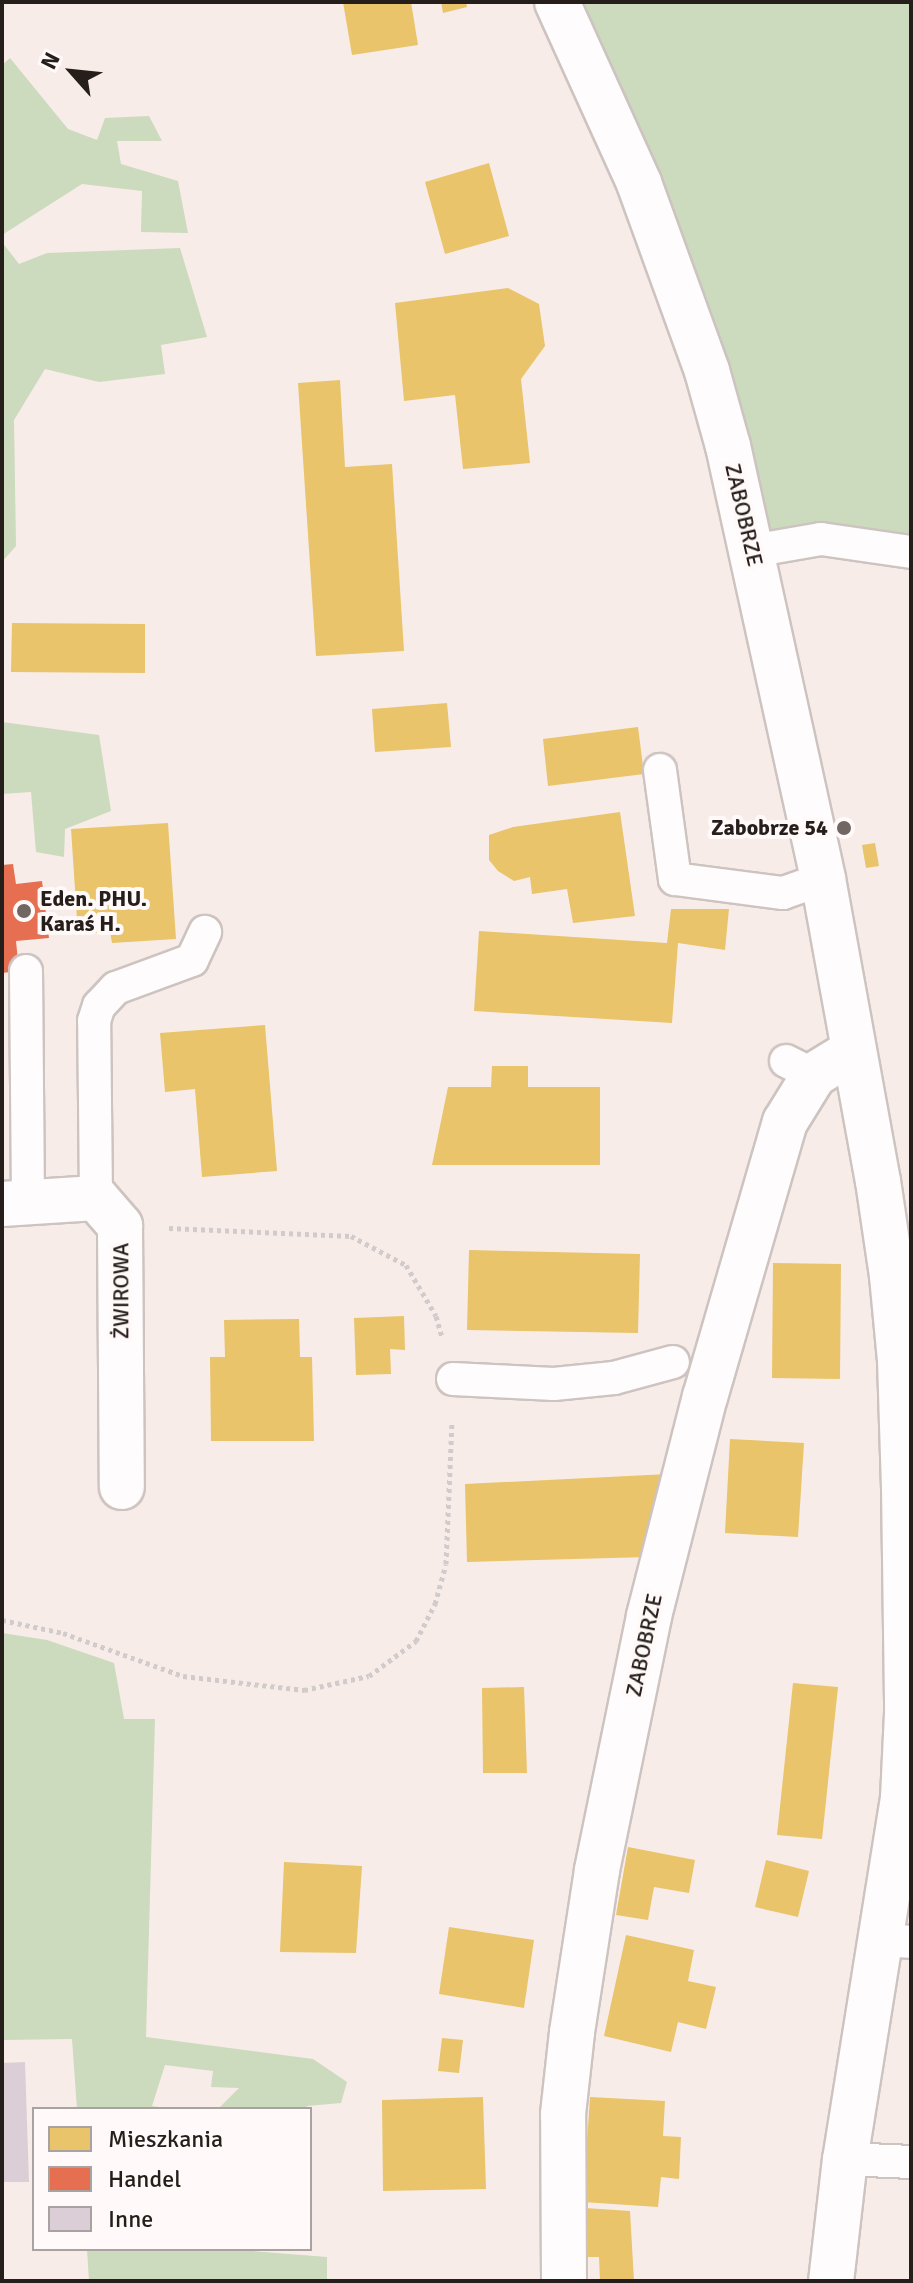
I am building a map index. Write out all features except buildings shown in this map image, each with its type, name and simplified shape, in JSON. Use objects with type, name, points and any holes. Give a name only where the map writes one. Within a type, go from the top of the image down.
[{"type":"street","name":"ZABOBRZE","points":[[557,2],[639,183],[707,371],[752,551],[823,879],[878,1181],[900,1361],[908,1582],[907,1713],[897,1941],[845,2159],[831,2281]]},
{"type":"street","name":"ZABOBRZE","points":[[564,2281],[563,2114],[572,2032],[597,1870],[649,1616],[697,1425],[778,1142],[793,1104],[800,1068],[853,1051]]},
{"type":"street","points":[[15,1204],[108,1212]]},
{"type":"street","name":"ŻWIROWA","points":[[108,1212],[122,1487]]},
{"type":"lane","points":[[752,551],[821,539],[911,552]]},
{"type":"lane","points":[[660,770],[675,879],[783,893],[823,879]]},
{"type":"lane","points":[[108,1212],[94,1021],[99,1006],[116,988],[192,960],[205,932]]},
{"type":"lane","points":[[15,1204],[26,971]]},
{"type":"lane","points":[[453,1379],[554,1384],[614,1378],[673,1362]]},
{"type":"lane","points":[[845,2159],[911,2162]]},
{"type":"path","points":[[2,1620],[63,1633],[183,1676],[304,1690],[369,1676],[416,1641],[435,1604],[446,1564],[453,1379],[436,1316],[406,1265],[351,1236],[108,1212]]},
{"type":"green space","points":[[557,2],[911,2],[911,552],[753,550]]},
{"type":"green space","points":[[10,58],[68,129],[97,140],[105,118],[149,116],[162,141],[117,141],[121,164],[178,181],[188,233],[141,232],[142,191],[82,184],[2,235],[2,65]]},
{"type":"green space","points":[[2,242],[19,264],[47,253],[180,248],[207,337],[161,345],[165,374],[99,382],[45,369],[14,420],[16,546],[2,562]]},
{"type":"green space","points":[[2,722],[99,735],[111,811],[65,829],[64,857],[36,852],[31,792],[2,794]]},
{"type":"green space","points":[[2,1633],[47,1640],[114,1663],[124,1719],[155,1719],[146,2037],[313,2059],[347,2082],[341,2103],[306,2107],[220,2107],[239,2088],[211,2087],[213,2071],[165,2065],[152,2106],[158,2107],[77,2107],[72,2039],[2,2040]]},
{"type":"green space","points":[[87,2251],[252,2251],[327,2257],[327,2281],[89,2281]]},
{"type":"place","name":"Zabobrze 54","points":[[844,828]]},
{"type":"place","name":"Eden. PHU. Karaś H.","points":[[24,911]]}]
